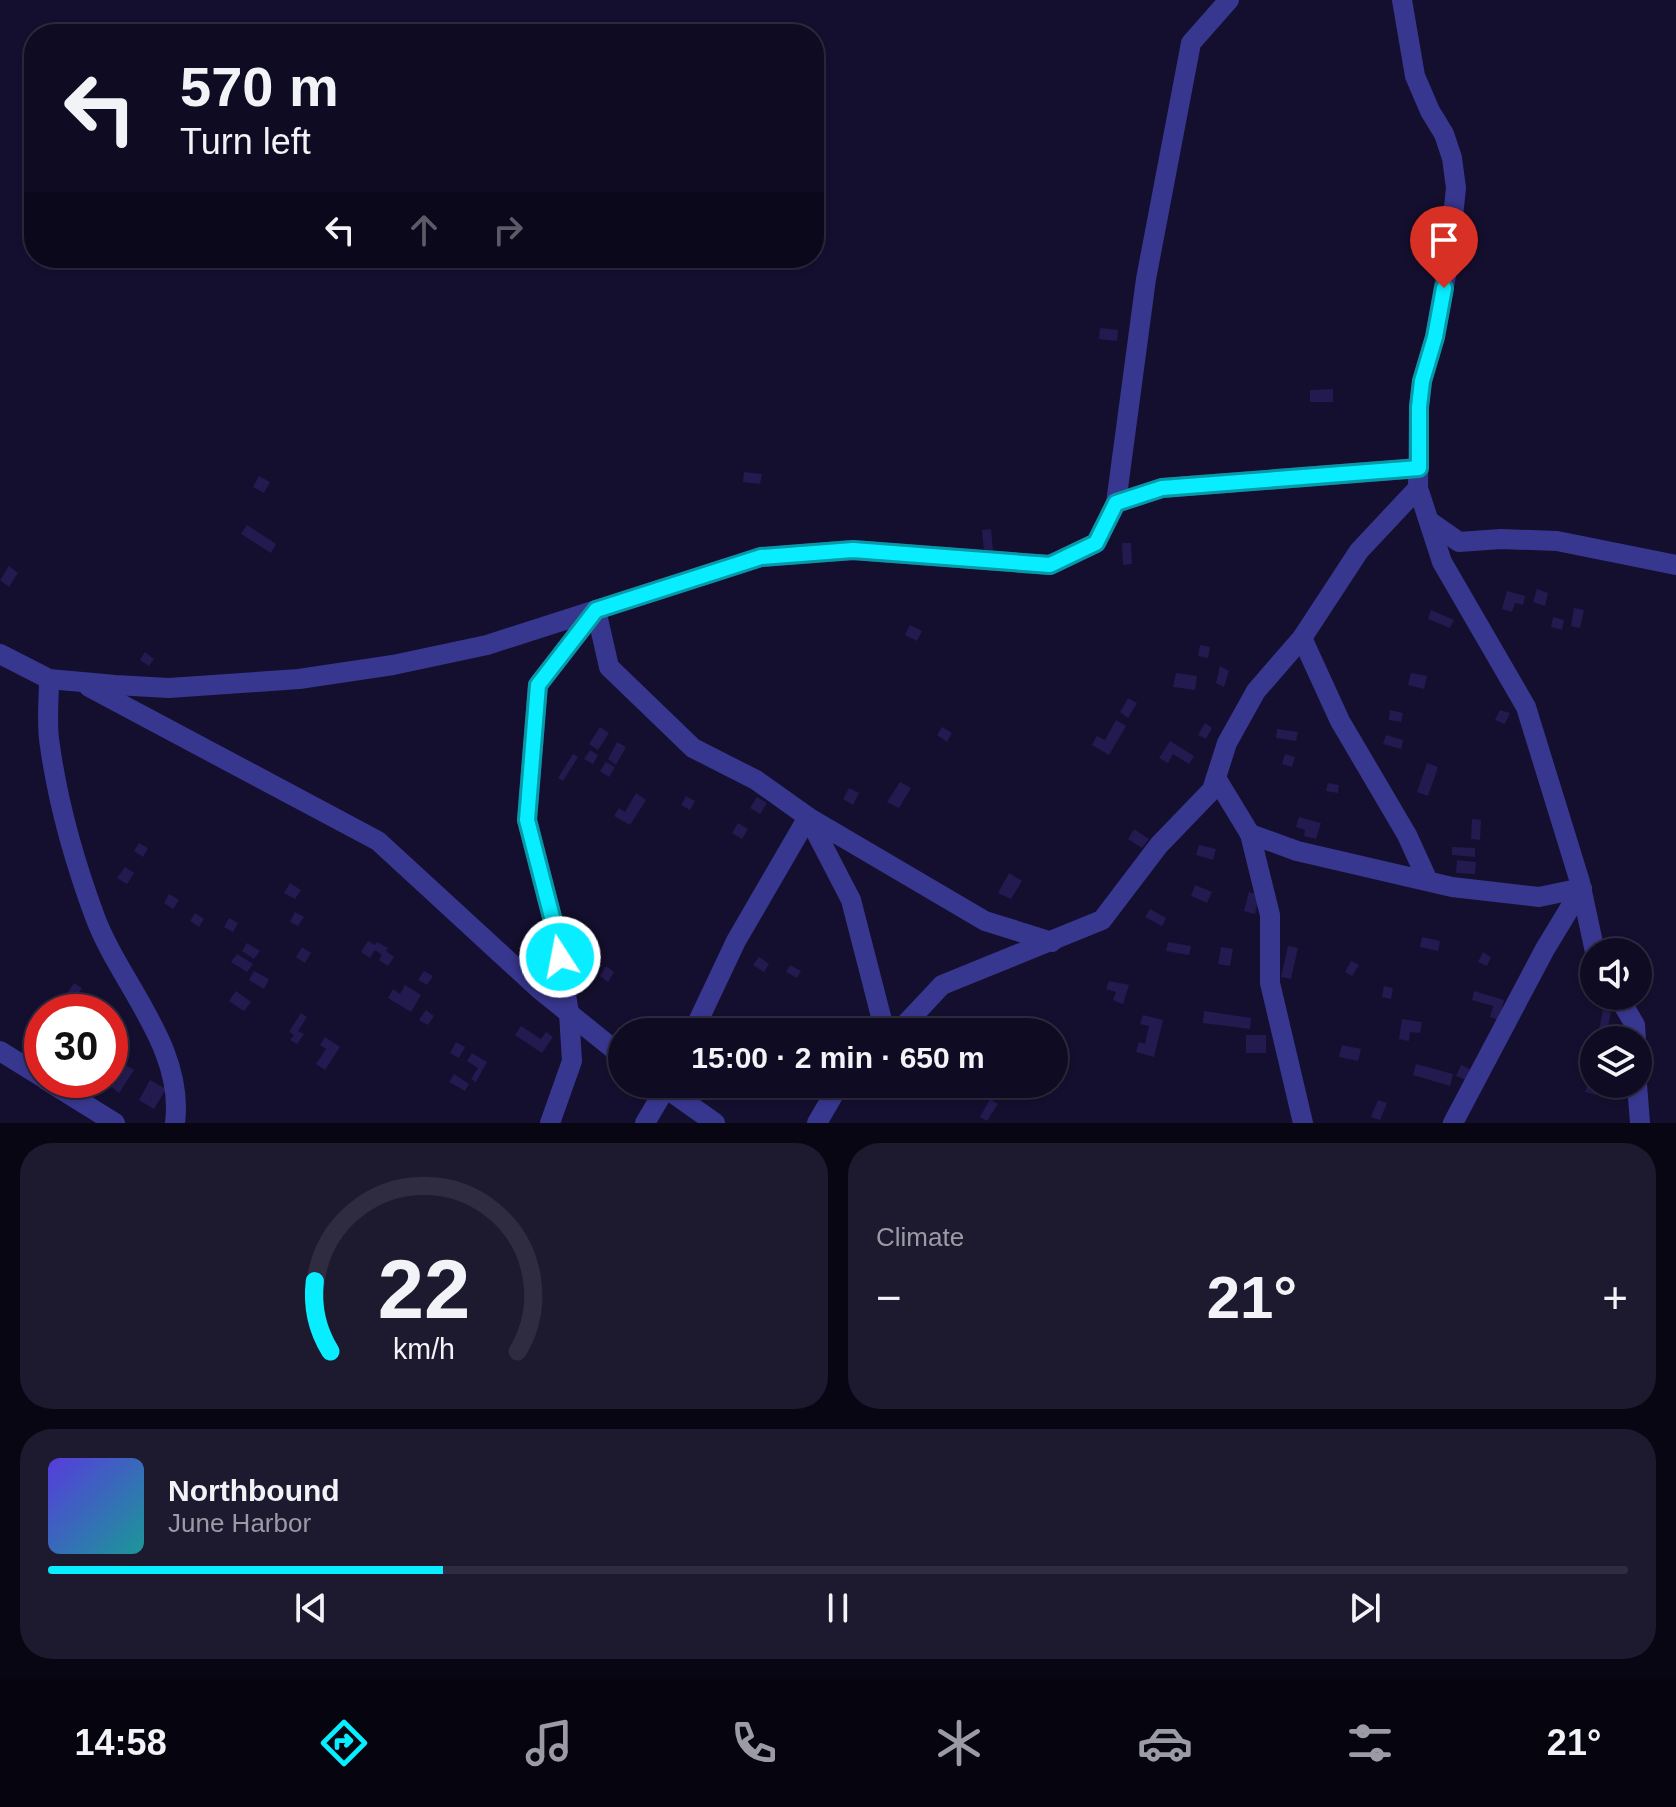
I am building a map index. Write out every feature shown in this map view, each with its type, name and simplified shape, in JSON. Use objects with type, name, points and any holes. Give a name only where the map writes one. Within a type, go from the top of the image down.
[{"type":"street","points":[[0,654],[49,679],[79,682],[169,688],[299,679],[393,665],[487,645],[761,557],[853,550],[1050,565],[1096,543],[1116,503],[1146,279],[1191,43],[1229,0]]},
{"type":"street","points":[[1402,0],[1415,76],[1444,134],[1452,158],[1456,188],[1448,264],[1435,337],[1422,381],[1418,478],[1442,562],[1526,707],[1582,888],[1592,938]]},
{"type":"street","points":[[1116,503],[1162,488],[1418,478]]},
{"type":"street","points":[[911,1018],[942,985],[1102,920],[1159,845],[1212,790],[1227,743],[1256,691],[1302,638],[1359,551],[1418,478]]},
{"type":"street","points":[[1429,521],[1459,542],[1501,539],[1557,541],[1676,565]]},
{"type":"street","points":[[596,610],[609,667],[693,748],[756,780],[808,817],[985,921],[1052,942]]},
{"type":"street","points":[[550,1123],[572,1061],[569,1013],[555,929],[527,820],[538,685],[596,610]]},
{"type":"street","points":[[1302,638],[1340,721],[1407,835],[1428,881]]},
{"type":"street","points":[[49,679],[49,744],[73,848],[96,919],[167,1054],[178,1105],[175,1123]]},
{"type":"street","points":[[79,682],[378,841],[539,989],[608,1045]]},
{"type":"street","points":[[1216,778],[1250,834],[1270,915],[1270,983],[1303,1123]]},
{"type":"street","points":[[700,1018],[736,941],[808,817]]},
{"type":"street","points":[[808,817],[851,900],[881,1018]]},
{"type":"street","points":[[1250,834],[1297,851],[1452,887],[1539,897],[1582,888]]},
{"type":"street","points":[[1453,1123],[1545,949],[1582,888]]},
{"type":"street","points":[[0,1051],[24,1066]]},
{"type":"street","points":[[75,1098],[115,1123]]},
{"type":"street","points":[[645,1123],[658,1098]]},
{"type":"street","points":[[682,1098],[715,1123]]},
{"type":"street","points":[[817,1123],[832,1098]]},
{"type":"street","points":[[1638,1098],[1640,1123]]},
{"type":"building","points":[[1100,328],[1118,330],[1117,341],[1099,339]]},
{"type":"building","points":[[1333,389],[1333,402],[1310,402],[1310,390]]},
{"type":"building","points":[[744,472],[762,474],[760,484],[743,482]]},
{"type":"building","points":[[259,476],[270,482],[264,493],[253,487]]},
{"type":"building","points":[[247,525],[276,544],[271,553],[241,534]]},
{"type":"building","points":[[991,529],[993,550],[984,551],[982,530]]},
{"type":"building","points":[[1122,543],[1131,543],[1132,564],[1123,565]]},
{"type":"building","points":[[9,566],[18,573],[9,587],[0,580]]},
{"type":"building","points":[[1537,589],[1548,593],[1545,606],[1533,602]]},
{"type":"building","points":[[1507,591],[1525,596],[1523,605],[1515,603],[1512,612],[1502,609]]},
{"type":"building","points":[[1574,608],[1584,610],[1580,628],[1571,626]]},
{"type":"building","points":[[1431,610],[1454,620],[1450,628],[1428,619]]},
{"type":"building","points":[[1553,617],[1564,620],[1562,630],[1551,627]]},
{"type":"building","points":[[910,625],[922,631],[917,641],[905,635]]},
{"type":"building","points":[[1200,645],[1210,647],[1208,658],[1198,656]]},
{"type":"building","points":[[145,652],[154,659],[149,666],[140,660]]},
{"type":"building","points":[[1220,666],[1229,671],[1224,687],[1216,683]]},
{"type":"building","points":[[1176,673],[1197,676],[1195,690],[1173,687]]},
{"type":"building","points":[[1411,673],[1427,676],[1424,689],[1408,685]]},
{"type":"building","points":[[1128,698],[1137,703],[1128,718],[1120,712]]},
{"type":"building","points":[[1390,710],[1403,713],[1401,722],[1389,720]]},
{"type":"building","points":[[1500,710],[1510,713],[1505,724],[1495,720]]},
{"type":"building","points":[[1116,720],[1126,726],[1109,755],[1092,745],[1097,736],[1105,740]]},
{"type":"building","points":[[1205,723],[1212,728],[1206,739],[1198,735]]},
{"type":"building","points":[[600,727],[609,733],[598,750],[589,744]]},
{"type":"building","points":[[942,727],[952,733],[947,742],[937,735]]},
{"type":"building","points":[[1277,729],[1298,732],[1296,741],[1276,738]]},
{"type":"building","points":[[1386,735],[1403,740],[1401,749],[1383,744]]},
{"type":"building","points":[[1170,741],[1194,756],[1189,764],[1173,754],[1168,763],[1159,758]]},
{"type":"building","points":[[617,742],[626,747],[616,765],[608,759]]},
{"type":"building","points":[[590,750],[598,755],[593,764],[584,759]]},
{"type":"building","points":[[573,754],[578,757],[563,781],[558,778]]},
{"type":"building","points":[[1285,754],[1295,757],[1292,767],[1282,764]]},
{"type":"building","points":[[606,762],[615,767],[609,777],[600,771]]},
{"type":"building","points":[[1427,763],[1438,767],[1428,796],[1417,792]]},
{"type":"building","points":[[900,782],[911,788],[899,808],[887,802]]},
{"type":"building","points":[[1328,783],[1339,785],[1338,793],[1326,791]]},
{"type":"building","points":[[849,788],[859,793],[853,805],[843,799]]},
{"type":"building","points":[[636,793],[646,800],[630,825],[614,816],[619,808],[625,812]]},
{"type":"building","points":[[686,796],[695,801],[690,810],[681,805]]},
{"type":"building","points":[[757,797],[767,803],[760,814],[750,808]]},
{"type":"building","points":[[1299,817],[1321,823],[1316,839],[1304,836],[1305,830],[1296,827]]},
{"type":"building","points":[[1472,819],[1481,820],[1480,840],[1471,839]]},
{"type":"building","points":[[738,823],[748,829],[742,839],[732,833]]},
{"type":"building","points":[[1134,829],[1149,839],[1142,848],[1128,839]]},
{"type":"building","points":[[139,843],[148,848],[143,857],[134,851]]},
{"type":"building","points":[[1199,845],[1216,849],[1213,860],[1196,855]]},
{"type":"building","points":[[1452,847],[1475,848],[1475,857],[1452,855]]},
{"type":"building","points":[[1457,860],[1476,862],[1475,874],[1456,873]]},
{"type":"building","points":[[125,867],[134,873],[127,884],[117,878]]},
{"type":"building","points":[[1009,873],[1022,881],[1011,899],[998,893]]},
{"type":"building","points":[[290,883],[301,890],[295,899],[284,893]]},
{"type":"building","points":[[1195,885],[1212,892],[1207,903],[1191,896]]},
{"type":"building","points":[[1249,892],[1259,895],[1255,914],[1244,911]]},
{"type":"building","points":[[169,894],[179,900],[173,909],[164,903]]},
{"type":"building","points":[[1150,909],[1166,918],[1162,926],[1145,917]]},
{"type":"building","points":[[295,912],[304,917],[298,926],[290,922]]},
{"type":"building","points":[[195,913],[204,919],[199,927],[190,921]]},
{"type":"building","points":[[229,918],[238,923],[233,932],[224,927]]},
{"type":"building","points":[[1422,937],[1440,941],[1438,951],[1420,947]]},
{"type":"building","points":[[368,941],[388,948],[386,951],[394,957],[388,966],[379,960],[382,955],[375,950],[370,958],[361,952]]},
{"type":"building","points":[[1168,942],[1191,946],[1189,955],[1166,951]]},
{"type":"building","points":[[247,943],[260,951],[254,959],[242,951]]},
{"type":"building","points":[[1288,946],[1298,948],[1291,979],[1281,977]]},
{"type":"building","points":[[302,947],[311,953],[305,963],[296,957]]},
{"type":"building","points":[[1221,947],[1233,949],[1230,966],[1218,964]]},
{"type":"building","points":[[1483,952],[1491,957],[1487,966],[1478,962]]},
{"type":"building","points":[[237,954],[253,964],[247,972],[231,962]]},
{"type":"building","points":[[759,957],[769,964],[764,972],[753,965]]},
{"type":"building","points":[[1351,961],[1359,965],[1352,976],[1345,972]]},
{"type":"building","points":[[790,965],[801,971],[797,978],[786,972]]},
{"type":"building","points":[[606,966],[614,972],[608,982],[600,976]]},
{"type":"building","points":[[254,971],[269,979],[264,989],[249,980]]},
{"type":"building","points":[[424,971],[433,976],[427,985],[418,980]]},
{"type":"building","points":[[1109,981],[1129,985],[1123,1004],[1113,1000],[1116,992],[1106,989]]},
{"type":"building","points":[[74,983],[82,988],[78,994],[67,994]]},
{"type":"building","points":[[405,985],[421,995],[411,1012],[388,998],[393,989],[400,994]]},
{"type":"building","points":[[1384,986],[1393,988],[1391,999],[1382,997]]},
{"type":"building","points":[[236,991],[251,1002],[244,1011],[229,1001]]},
{"type":"building","points":[[1474,991],[1504,1000],[1499,1020],[1490,1017],[1493,1006],[1472,1000]]},
{"type":"building","points":[[426,1010],[434,1016],[428,1025],[419,1020]]},
{"type":"building","points":[[1603,1010],[1611,1012],[1608,1026],[1600,1026]]},
{"type":"building","points":[[1204,1011],[1251,1018],[1250,1029],[1203,1023]]},
{"type":"building","points":[[301,1013],[307,1017],[298,1031],[304,1034],[297,1044],[290,1040],[294,1035],[289,1032]]},
{"type":"building","points":[[1143,1015],[1163,1020],[1154,1057],[1136,1052],[1139,1042],[1145,1044],[1149,1026],[1140,1024]]},
{"type":"building","points":[[1402,1019],[1422,1022],[1420,1033],[1410,1032],[1409,1041],[1399,1039]]},
{"type":"building","points":[[521,1026],[541,1039],[546,1032],[553,1037],[542,1053],[515,1035]]},
{"type":"building","points":[[1246,1035],[1266,1035],[1266,1053],[1246,1053]]},
{"type":"building","points":[[325,1037],[340,1047],[325,1070],[316,1064],[326,1049],[320,1045]]},
{"type":"building","points":[[456,1042],[465,1047],[459,1058],[450,1053]]},
{"type":"building","points":[[1342,1045],[1361,1049],[1358,1061],[1339,1057]]},
{"type":"building","points":[[472,1053],[487,1062],[476,1082],[471,1079],[478,1068],[467,1061]]},
{"type":"building","points":[[1416,1064],[1453,1074],[1450,1086],[1413,1075]]},
{"type":"building","points":[[1461,1065],[1470,1069],[1466,1080],[1456,1076]]},
{"type":"building","points":[[454,1074],[469,1084],[465,1091],[449,1082]]},
{"type":"building","points":[[150,1080],[166,1089],[154,1109],[139,1100]]},
{"type":"building","points":[[990,1099],[998,1104],[987,1121],[980,1117]]},
{"type":"building","points":[[1378,1100],[1387,1103],[1380,1120],[1371,1117]]},
{"type":"route","points":[[560,957],[527,820],[538,685],[596,610],[761,557],[853,550],[1050,565],[1096,543],[1116,503],[1162,488],[1419,468],[1422,381],[1435,337],[1444,288]]}]
